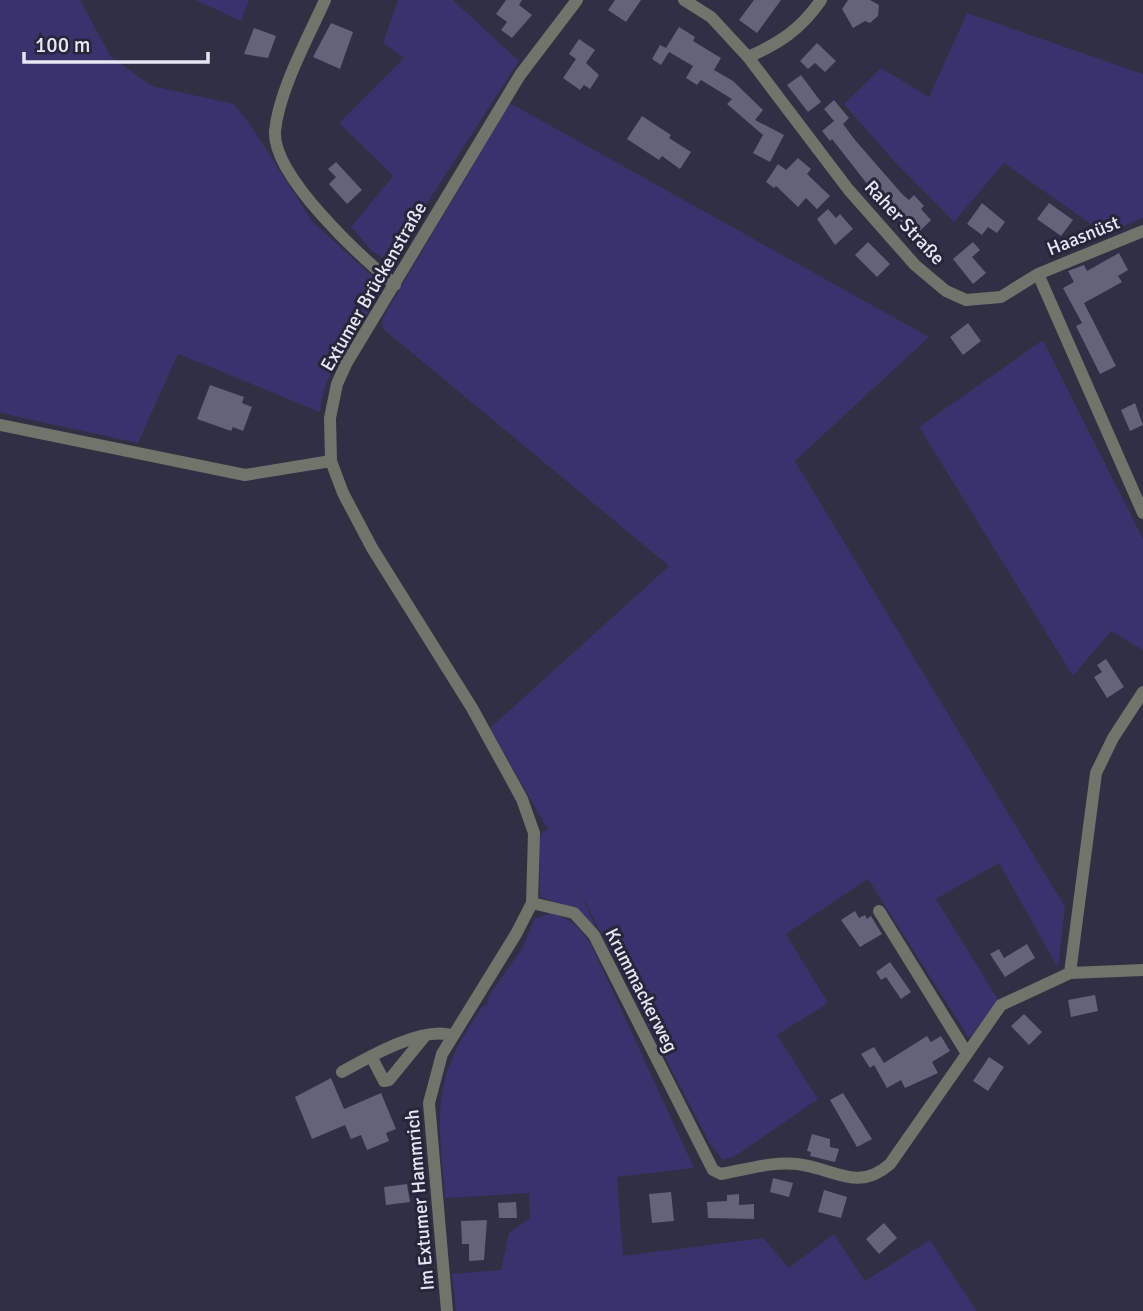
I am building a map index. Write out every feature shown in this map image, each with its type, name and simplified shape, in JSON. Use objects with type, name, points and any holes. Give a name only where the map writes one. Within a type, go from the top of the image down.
[{"type":"street","points":[[325,0],[279,107],[275,134],[284,166],[364,259],[395,285]]},
{"type":"street","name":"Extumer Brückenstraße","points":[[331,461],[330,418],[337,384],[346,364],[520,75],[577,0]]},
{"type":"street","name":"Raher Straße","points":[[684,0],[711,17],[748,57],[848,189],[915,265],[946,291],[967,300],[1001,297],[1038,274]]},
{"type":"street","points":[[748,57],[781,42],[806,21],[821,0]]},
{"type":"street","name":"Haasnüst","points":[[1038,274],[1143,231]]},
{"type":"street","points":[[1038,274],[1143,513]]},
{"type":"street","points":[[0,425],[246,475],[331,461],[343,493],[372,548],[472,708],[522,799],[534,833],[532,903]]},
{"type":"street","points":[[1070,973],[1096,773],[1112,738],[1143,692]]},
{"type":"street","name":"Im Extumer Hammrich","points":[[447,1311],[429,1103],[442,1054],[532,903]]},
{"type":"street","name":"Krummackerweg","points":[[532,903],[574,914],[594,934],[705,1159],[713,1170],[721,1174],[798,1164],[856,1179],[876,1175],[890,1164],[965,1052],[1002,1005],[1070,973],[1143,970]]},
{"type":"street","points":[[879,911],[965,1052]]},
{"type":"street","points":[[342,1072],[371,1056],[426,1035],[443,1031],[453,1036]]},
{"type":"street","points":[[371,1056],[384,1081],[389,1080],[426,1035]]},
{"type":"shaded area","points":[[0,0],[80,0],[111,57],[152,86],[234,104],[254,130],[312,221],[384,287],[336,362],[323,394],[320,412],[178,354],[138,443],[0,413]]},
{"type":"shaded area","points":[[195,0],[249,0],[241,21]]},
{"type":"shaded area","points":[[398,0],[453,0],[519,61],[389,262],[372,251],[351,227],[393,176],[339,123],[404,58],[383,43]]},
{"type":"shaded area","points":[[967,13],[1143,74],[1143,218],[1105,234],[1004,163],[954,222],[892,159],[844,104],[881,68],[929,97]]},
{"type":"shaded area","points":[[510,103],[929,337],[795,461],[1065,907],[1058,968],[999,863],[936,899],[999,1001],[969,1038],[868,879],[786,934],[828,1003],[777,1035],[818,1099],[737,1155],[723,1160],[710,1144],[579,890],[596,927],[575,909],[540,897],[539,838],[543,831],[548,830],[490,728],[669,566],[382,328],[383,317]]},
{"type":"shaded area","points":[[1043,340],[1143,539],[1143,650],[1111,631],[1073,676],[919,427]]},
{"type":"shaded area","points":[[551,913],[575,925],[592,946],[694,1168],[617,1177],[623,1256],[763,1238],[789,1268],[834,1234],[865,1281],[930,1240],[977,1311],[456,1311],[452,1274],[501,1270],[509,1233],[530,1218],[529,1193],[445,1198],[440,1118],[446,1077],[466,1032],[483,1006],[487,1005],[489,996],[523,947],[534,919]]},
{"type":"building","points":[[506,0],[522,0],[519,5],[532,15],[512,38],[501,30],[507,22],[496,14]]},
{"type":"building","points":[[615,0],[641,0],[626,22],[608,10]]},
{"type":"building","points":[[754,0],[781,0],[757,33],[739,20]]},
{"type":"building","points":[[848,0],[870,0],[879,5],[878,16],[870,23],[865,21],[853,28],[842,9]]},
{"type":"building","points":[[331,23],[353,32],[340,69],[313,57]]},
{"type":"building","points":[[679,27],[695,37],[693,41],[721,58],[714,70],[733,81],[763,110],[755,120],[784,135],[770,162],[753,153],[763,135],[727,104],[732,99],[701,80],[697,85],[686,78],[693,66],[669,52],[661,65],[652,59],[660,45],[666,48]]},
{"type":"building","points":[[254,28],[276,36],[268,58],[244,54]]},
{"type":"building","points":[[579,39],[595,50],[586,63],[599,75],[590,89],[584,85],[580,90],[563,78],[576,59],[569,54]]},
{"type":"building","points":[[817,43],[836,61],[825,72],[815,63],[808,69],[800,61]]},
{"type":"building","points":[[801,75],[821,102],[808,112],[787,85]]},
{"type":"building","points":[[834,100],[849,118],[843,124],[855,140],[902,194],[909,200],[914,195],[924,206],[921,209],[931,220],[919,232],[909,221],[905,226],[895,215],[900,210],[880,189],[875,194],[832,139],[830,141],[822,131],[834,121],[824,109]]},
{"type":"building","points":[[642,116],[691,152],[680,169],[662,156],[659,160],[627,139]]},
{"type":"building","points":[[798,158],[811,169],[807,174],[830,196],[817,209],[806,198],[798,207],[776,186],[774,188],[766,182],[778,164],[786,170]]},
{"type":"building","points":[[336,162],[362,190],[347,204],[329,184],[336,177],[328,169]]},
{"type":"building","points":[[982,203],[1005,222],[997,233],[988,227],[982,235],[967,224]]},
{"type":"building","points":[[1049,203],[1073,220],[1061,236],[1037,219]]},
{"type":"building","points":[[828,209],[836,218],[840,214],[853,229],[835,245],[817,219]]},
{"type":"building","points":[[868,242],[890,264],[877,277],[855,255]]},
{"type":"building","points":[[973,242],[980,250],[972,257],[986,273],[973,284],[953,259]]},
{"type":"building","points":[[1119,253],[1128,270],[1118,276],[1122,282],[1084,303],[1116,366],[1100,374],[1076,326],[1082,323],[1063,288],[1074,282],[1068,271],[1084,265],[1087,271]]},
{"type":"building","points":[[968,323],[981,341],[963,355],[950,337]]},
{"type":"building","points":[[210,385],[244,397],[242,403],[252,407],[243,431],[233,427],[231,431],[197,419]]},
{"type":"building","points":[[1135,403],[1143,425],[1130,431],[1121,410]]},
{"type":"building","points":[[1106,659],[1124,687],[1107,698],[1094,677],[1102,672],[1097,665]]},
{"type":"building","points":[[855,911],[859,918],[865,915],[867,919],[871,916],[882,934],[860,947],[841,920]]},
{"type":"building","points":[[1027,944],[1035,958],[1005,977],[990,954],[999,949],[1004,958]]},
{"type":"building","points":[[890,962],[911,992],[901,999],[886,977],[881,980],[876,972]]},
{"type":"building","points":[[1095,995],[1098,1011],[1071,1017],[1068,1000]]},
{"type":"building","points":[[1024,1014],[1042,1032],[1029,1045],[1011,1026]]},
{"type":"building","points":[[927,1036],[931,1042],[941,1036],[950,1051],[932,1062],[938,1073],[905,1088],[901,1080],[887,1088],[874,1065],[870,1068],[861,1054],[874,1047],[884,1063]]},
{"type":"building","points":[[989,1057],[1004,1067],[988,1091],[973,1081]]},
{"type":"building","points":[[331,1078],[344,1109],[381,1093],[396,1129],[386,1133],[389,1141],[367,1150],[361,1135],[351,1139],[345,1125],[312,1139],[295,1097]]},
{"type":"building","points":[[843,1093],[872,1139],[857,1147],[830,1100]]},
{"type":"building","points":[[812,1134],[830,1139],[830,1147],[839,1149],[835,1162],[810,1156],[811,1152],[807,1151]]},
{"type":"building","points":[[773,1178],[793,1183],[789,1197],[770,1192]]},
{"type":"building","points":[[407,1184],[410,1202],[386,1205],[384,1187]]},
{"type":"building","points":[[824,1190],[847,1197],[841,1218],[818,1212]]},
{"type":"building","points":[[671,1192],[674,1221],[652,1223],[649,1194]]},
{"type":"building","points":[[739,1194],[739,1205],[754,1204],[754,1219],[708,1218],[707,1202],[727,1201],[727,1195]]},
{"type":"building","points":[[516,1202],[517,1218],[499,1218],[498,1203]]},
{"type":"building","points":[[487,1220],[484,1260],[469,1261],[469,1244],[462,1244],[461,1221]]},
{"type":"building","points":[[884,1223],[897,1238],[879,1254],[866,1239]]}]
